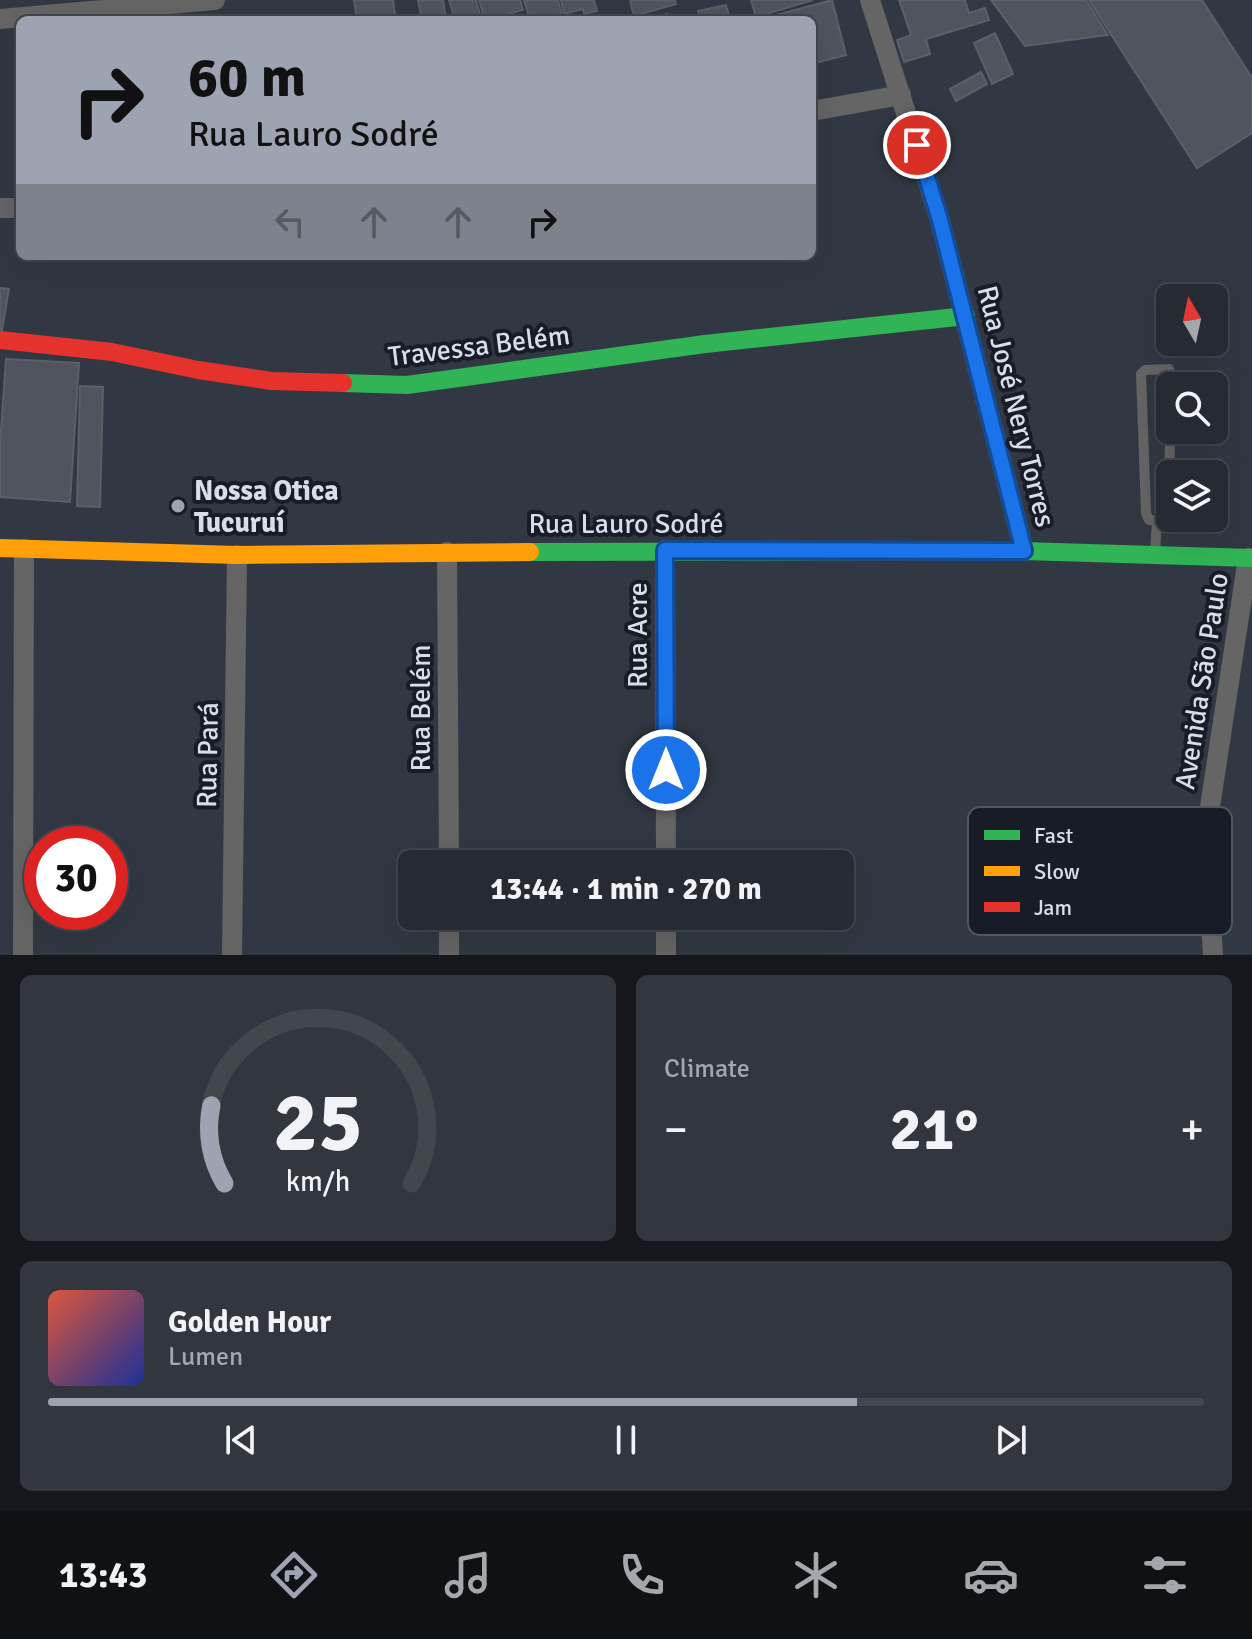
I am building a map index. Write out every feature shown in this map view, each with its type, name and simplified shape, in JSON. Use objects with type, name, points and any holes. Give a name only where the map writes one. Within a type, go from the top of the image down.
[{"type":"main road","name":"Travessa Belém","points":[[0,340],[112,352],[272,381],[377,386],[407,385],[705,344],[966,316]]},
{"type":"main road","name":"Rua Lauro Sodré","points":[[0,548],[237,555],[665,550],[1024,551],[1250,558]]},
{"type":"street","points":[[34,16],[215,0]]},
{"type":"street","name":"Rua José Nery Torres","points":[[870,0],[940,220],[1024,551]]},
{"type":"street","points":[[816,110],[901,95]]},
{"type":"street","points":[[23,955],[24,549]]},
{"type":"street","name":"Rua Acre","points":[[665,550],[666,850]]},
{"type":"street","name":"Rua Belém","points":[[447,552],[449,850]]},
{"type":"street","name":"Rua Pará","points":[[232,955],[237,555]]},
{"type":"street","name":"Avenida São Paulo","points":[[1210,807],[1250,558]]},
{"type":"street","points":[[449,930],[449,955]]},
{"type":"street","points":[[666,930],[666,955]]},
{"type":"street","name":"Avenida São Paulo","points":[[1212,935],[1213,955]]},
{"type":"lane","points":[[1156,520],[1147,519],[1146,513],[1141,374],[1145,370],[1169,369],[1169,372]]},
{"type":"lane","points":[[1154,555],[1156,532]]},
{"type":"building","points":[[354,0],[393,0],[395,16],[356,16]]},
{"type":"building","points":[[418,0],[443,0],[446,16],[421,16]]},
{"type":"building","points":[[449,0],[476,0],[480,16],[454,16]]},
{"type":"building","points":[[479,0],[520,0],[523,10],[500,16],[484,16]]},
{"type":"building","points":[[524,0],[558,0],[562,16],[529,16]]},
{"type":"building","points":[[561,0],[594,0],[597,11],[584,14],[583,9],[564,14]]},
{"type":"building","points":[[630,0],[675,0],[676,4],[634,16]]},
{"type":"building","points":[[751,0],[813,0],[759,16],[756,16]]},
{"type":"building","points":[[832,0],[846,55],[816,63],[816,16],[772,16]]},
{"type":"building","points":[[899,0],[965,0],[969,13],[985,8],[989,20],[926,39],[930,54],[904,62],[897,40],[911,35]]},
{"type":"building","points":[[991,0],[1086,0],[1108,35],[1025,46]]},
{"type":"building","points":[[1089,0],[1202,0],[1252,78],[1252,133],[1197,168]]},
{"type":"building","points":[[726,5],[729,16],[699,16],[698,11]]},
{"type":"building","points":[[995,33],[1013,74],[992,84],[974,43]]},
{"type":"building","points":[[981,72],[987,84],[956,101],[950,89]]},
{"type":"building","points":[[0,288],[9,289],[2,330],[0,330]]},
{"type":"building","points":[[6,359],[79,363],[70,502],[0,497]]},
{"type":"building","points":[[80,386],[103,387],[100,507],[77,506]]},
{"type":"traffic: fast","points":[[343,383],[407,385],[705,344],[966,316]]},
{"type":"traffic: fast","points":[[530,552],[1024,551],[1252,558]]},
{"type":"traffic: slow","points":[[0,548],[237,555],[530,552]]},
{"type":"traffic: jam","points":[[0,340],[112,352],[272,381],[343,383]]},
{"type":"place","name":"Nossa Otica Tucuruí","points":[[178,506]]},
{"type":"route","points":[[666,770],[665,550],[1024,551],[966,316],[917,145]]}]
